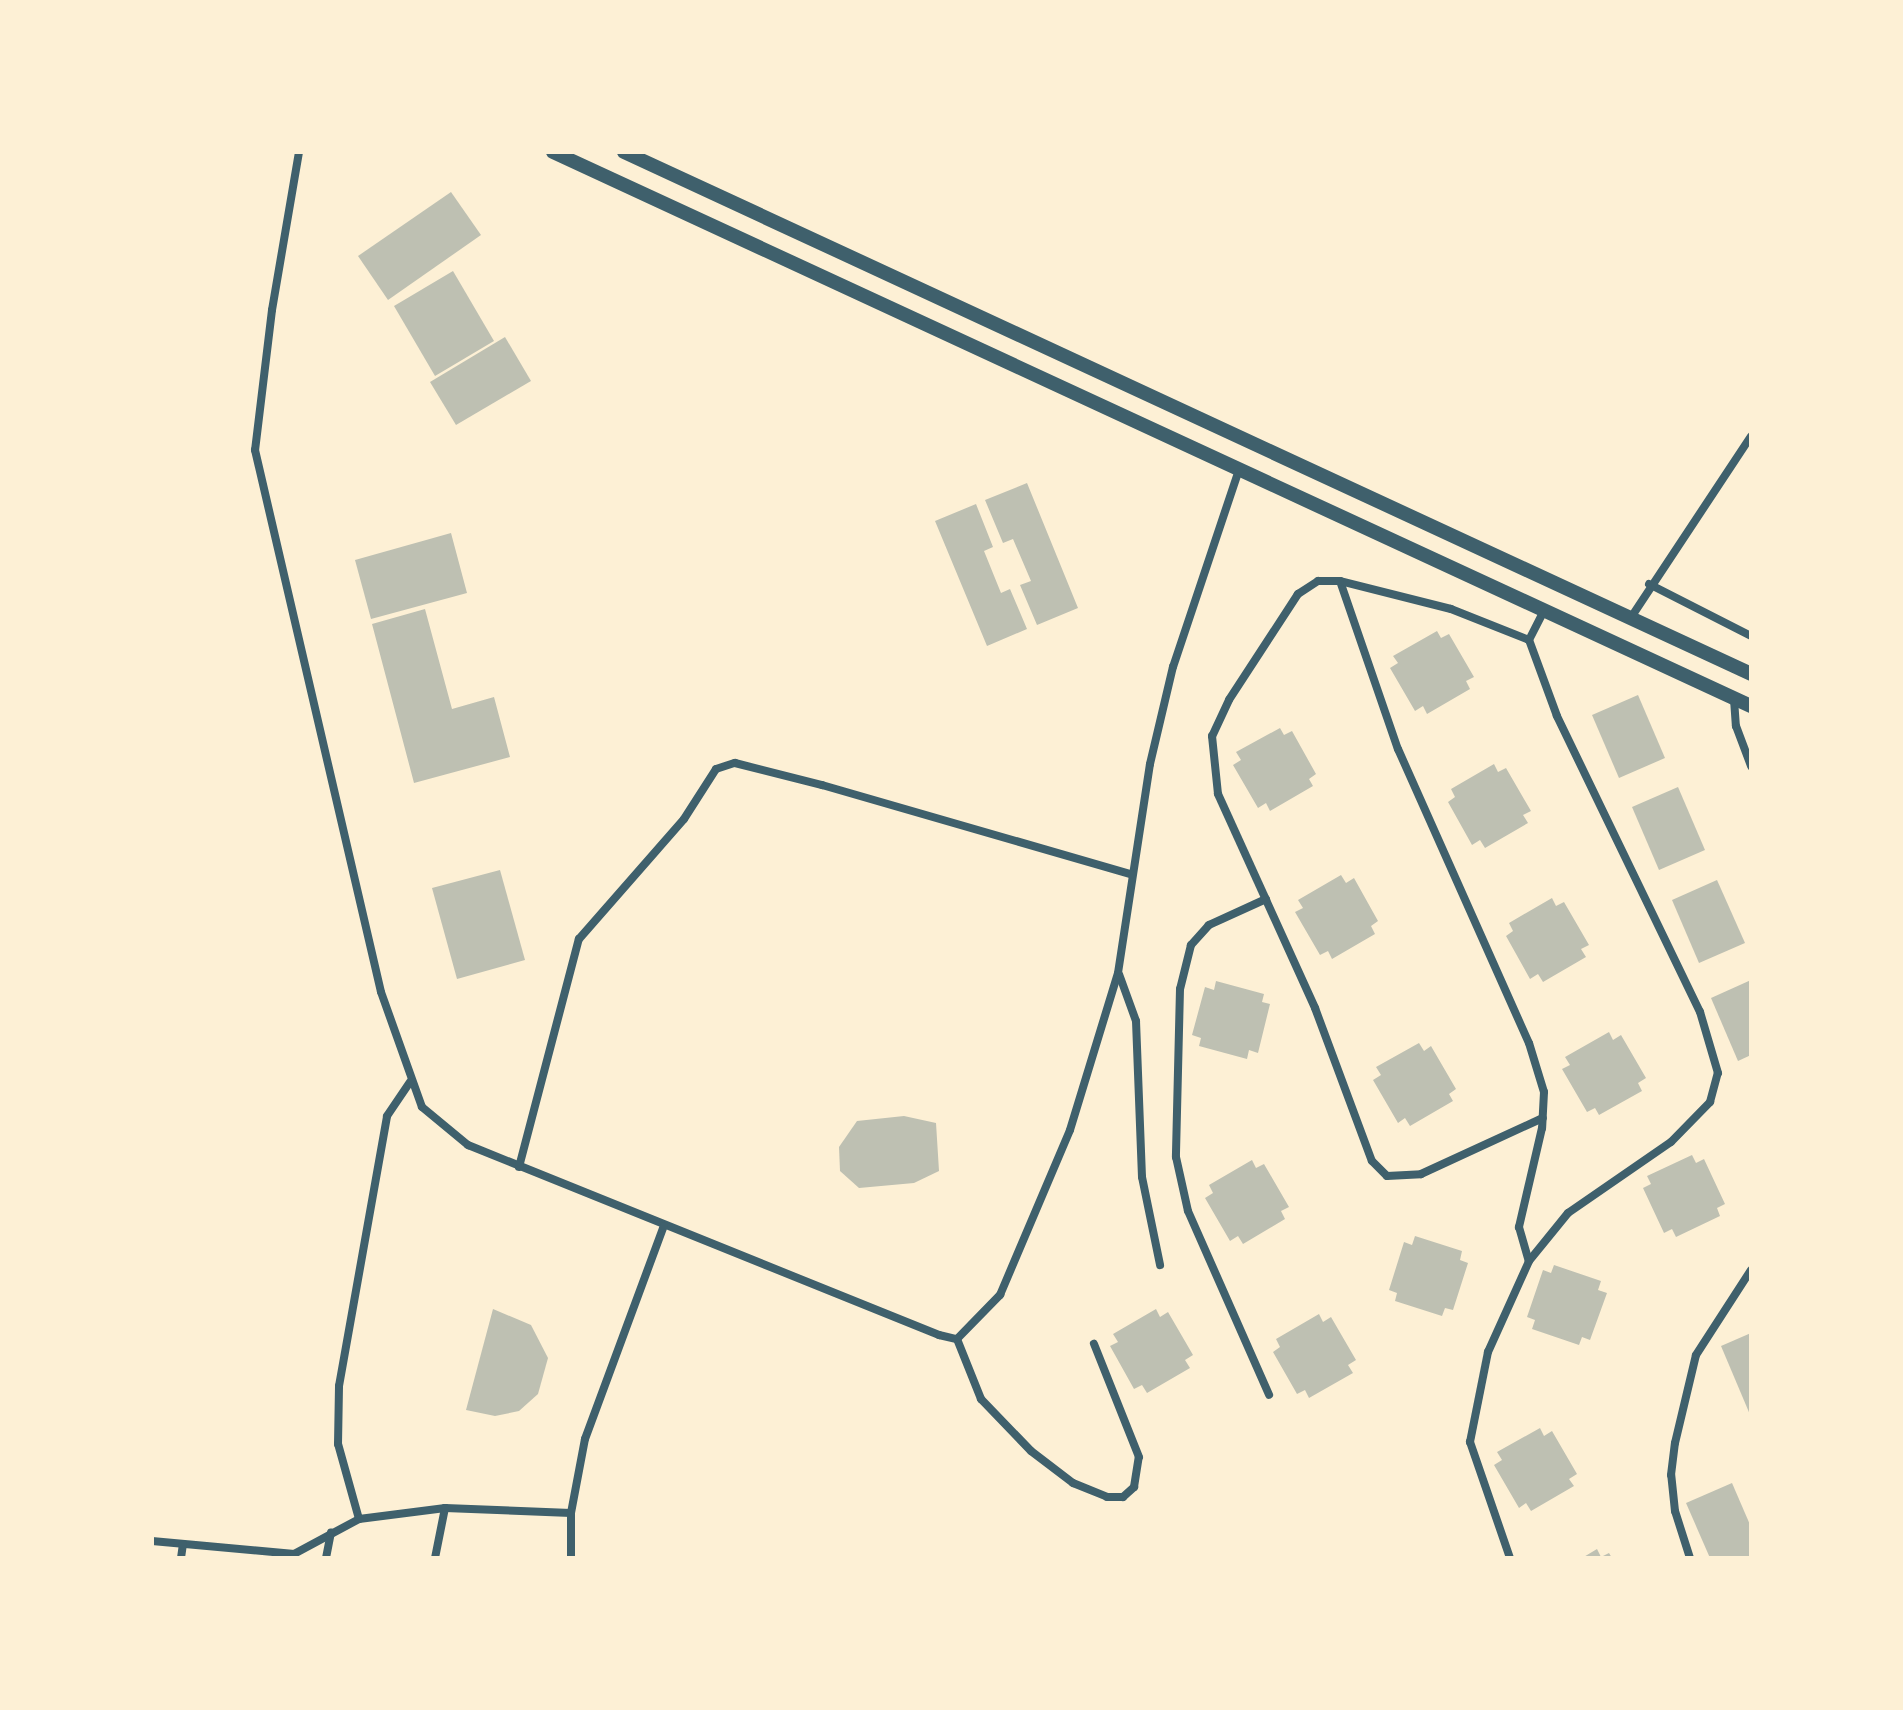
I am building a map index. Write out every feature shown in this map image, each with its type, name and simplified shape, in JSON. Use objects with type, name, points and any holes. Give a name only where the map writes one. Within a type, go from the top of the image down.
[{"type":"street","points":[[299,152],[272,310],[255,450],[381,992],[410,1082],[422,1107],[443,1130],[519,1167],[957,1339],[981,1399],[1031,1451],[1073,1483],[1107,1497],[1123,1497],[1134,1487],[1139,1457],[1094,1344]]},
{"type":"street","points":[[553,152],[1751,706]]},
{"type":"street","points":[[624,152],[1751,674]]},
{"type":"street","points":[[1629,619],[1649,584],[1751,436]]},
{"type":"street","points":[[957,1339],[1000,1295],[1017,1262],[1070,1130],[1118,973],[1131,874],[1173,667],[1249,442]]},
{"type":"street","points":[[1743,447],[1751,454]]},
{"type":"street","points":[[1529,640],[1451,609],[1340,581],[1318,581],[1298,594],[1229,700],[1212,736],[1218,794],[1315,1008],[1372,1161],[1387,1176],[1421,1174],[1543,1118]]},
{"type":"street","points":[[1340,581],[1398,749],[1529,1043],[1544,1092],[1543,1118],[1519,1227],[1529,1261]]},
{"type":"street","points":[[1649,584],[1750,634]]},
{"type":"street","points":[[1510,1558],[1470,1442],[1488,1352],[1529,1261],[1568,1213],[1671,1142],[1710,1102],[1718,1073],[1700,1012],[1557,716],[1529,640],[1555,585]]},
{"type":"street","points":[[1734,699],[1736,726],[1751,766]]},
{"type":"street","points":[[519,1167],[579,939],[684,819],[716,769],[735,763],[822,785],[1131,874]]},
{"type":"street","points":[[1266,899],[1209,925],[1191,945],[1180,989],[1176,1157],[1188,1211],[1269,1395]]},
{"type":"street","points":[[1118,973],[1136,1021],[1142,1177],[1160,1265]]},
{"type":"street","points":[[359,1519],[338,1444],[339,1386],[387,1116],[410,1082]]},
{"type":"street","points":[[571,1558],[571,1513],[585,1439],[664,1226]]},
{"type":"street","points":[[1690,1558],[1675,1511],[1671,1475],[1675,1443],[1696,1355],[1751,1270]]},
{"type":"street","points":[[435,1558],[445,1508]]},
{"type":"street","points":[[152,1541],[294,1554],[359,1519],[445,1508],[571,1513]]},
{"type":"street","points":[[326,1558],[331,1532]]},
{"type":"street","points":[[181,1558],[183,1544]]},
{"type":"building","points":[[451,192],[481,235],[388,300],[358,256]]},
{"type":"building","points":[[453,271],[494,341],[435,376],[394,306]]},
{"type":"building","points":[[505,337],[531,381],[456,425],[430,382]]},
{"type":"building","points":[[1027,483],[1078,608],[1037,625],[1020,585],[1031,581],[1013,539],[1003,543],[985,500]]},
{"type":"building","points":[[976,504],[993,547],[984,551],[1001,593],[1010,589],[1027,629],[987,646],[935,521]]},
{"type":"building","points":[[451,533],[467,593],[371,619],[355,560]]},
{"type":"building","points":[[425,609],[452,709],[494,697],[510,757],[414,783],[372,624]]},
{"type":"building","points":[[1437,631],[1441,638],[1449,634],[1474,677],[1466,681],[1470,689],[1427,714],[1423,706],[1415,711],[1390,668],[1398,663],[1393,656]]},
{"type":"building","points":[[1638,695],[1665,758],[1619,778],[1592,715]]},
{"type":"building","points":[[1280,728],[1284,735],[1292,731],[1316,774],[1309,779],[1313,786],[1270,811],[1266,803],[1258,808],[1233,765],[1241,760],[1236,752]]},
{"type":"building","points":[[1494,764],[1498,772],[1506,768],[1531,811],[1523,815],[1528,823],[1485,848],[1480,840],[1472,845],[1448,802],[1455,797],[1451,789]]},
{"type":"building","points":[[1678,787],[1705,850],[1659,870],[1632,807]]},
{"type":"building","points":[[500,870],[525,960],[457,979],[432,888]]},
{"type":"building","points":[[1341,875],[1346,883],[1354,878],[1378,921],[1371,926],[1375,934],[1332,959],[1328,951],[1320,955],[1295,912],[1303,908],[1298,900]]},
{"type":"building","points":[[1717,880],[1745,943],[1699,963],[1672,900]]},
{"type":"building","points":[[1552,898],[1556,906],[1564,902],[1589,945],[1581,949],[1586,957],[1543,982],[1538,974],[1530,979],[1506,936],[1513,931],[1509,923]]},
{"type":"building","points":[[1751,980],[1751,1055],[1738,1061],[1711,998]]},
{"type":"building","points":[[1216,981],[1264,994],[1262,1002],[1270,1004],[1258,1053],[1249,1050],[1247,1059],[1199,1046],[1201,1038],[1192,1035],[1205,987],[1214,990]]},
{"type":"building","points":[[1609,1032],[1613,1040],[1621,1035],[1646,1078],[1638,1083],[1642,1091],[1599,1115],[1595,1108],[1587,1112],[1562,1069],[1570,1065],[1565,1057]]},
{"type":"building","points":[[1419,1043],[1424,1051],[1431,1046],[1456,1089],[1449,1094],[1453,1101],[1410,1126],[1405,1118],[1398,1123],[1373,1080],[1381,1075],[1376,1067]]},
{"type":"building","points":[[904,1116],[936,1123],[939,1171],[914,1183],[859,1188],[840,1171],[839,1147],[857,1121]]},
{"type":"building","points":[[1692,1155],[1696,1163],[1704,1159],[1725,1204],[1717,1208],[1720,1216],[1676,1237],[1672,1229],[1664,1233],[1643,1188],[1651,1184],[1647,1176]]},
{"type":"building","points":[[1252,1160],[1256,1168],[1264,1164],[1289,1207],[1281,1211],[1285,1219],[1243,1244],[1238,1236],[1230,1241],[1205,1198],[1213,1193],[1209,1185]]},
{"type":"building","points":[[1415,1236],[1462,1251],[1460,1260],[1468,1263],[1453,1310],[1445,1308],[1442,1316],[1395,1301],[1397,1293],[1389,1290],[1404,1242],[1412,1245]]},
{"type":"building","points":[[1554,1265],[1601,1281],[1598,1290],[1607,1293],[1590,1340],[1582,1337],[1579,1345],[1532,1329],[1535,1320],[1527,1317],[1543,1270],[1551,1273]]},
{"type":"building","points":[[493,1309],[531,1325],[548,1358],[538,1394],[519,1411],[495,1416],[466,1410]]},
{"type":"building","points":[[1156,1309],[1160,1317],[1168,1312],[1193,1355],[1185,1360],[1190,1368],[1147,1393],[1142,1385],[1134,1389],[1110,1346],[1118,1342],[1113,1334]]},
{"type":"building","points":[[1319,1314],[1323,1322],[1331,1317],[1356,1360],[1348,1365],[1353,1373],[1309,1398],[1305,1390],[1297,1394],[1273,1352],[1280,1347],[1276,1339]]},
{"type":"building","points":[[1751,1333],[1751,1417],[1721,1346]]},
{"type":"building","points":[[1540,1428],[1544,1436],[1552,1431],[1577,1474],[1569,1479],[1574,1486],[1531,1511],[1526,1503],[1519,1508],[1494,1465],[1502,1460],[1497,1452]]},
{"type":"building","points":[[1732,1483],[1751,1527],[1751,1558],[1710,1558],[1686,1503]]},
{"type":"building","points":[[1597,1549],[1601,1557],[1609,1553],[1612,1558],[1582,1558]]}]
